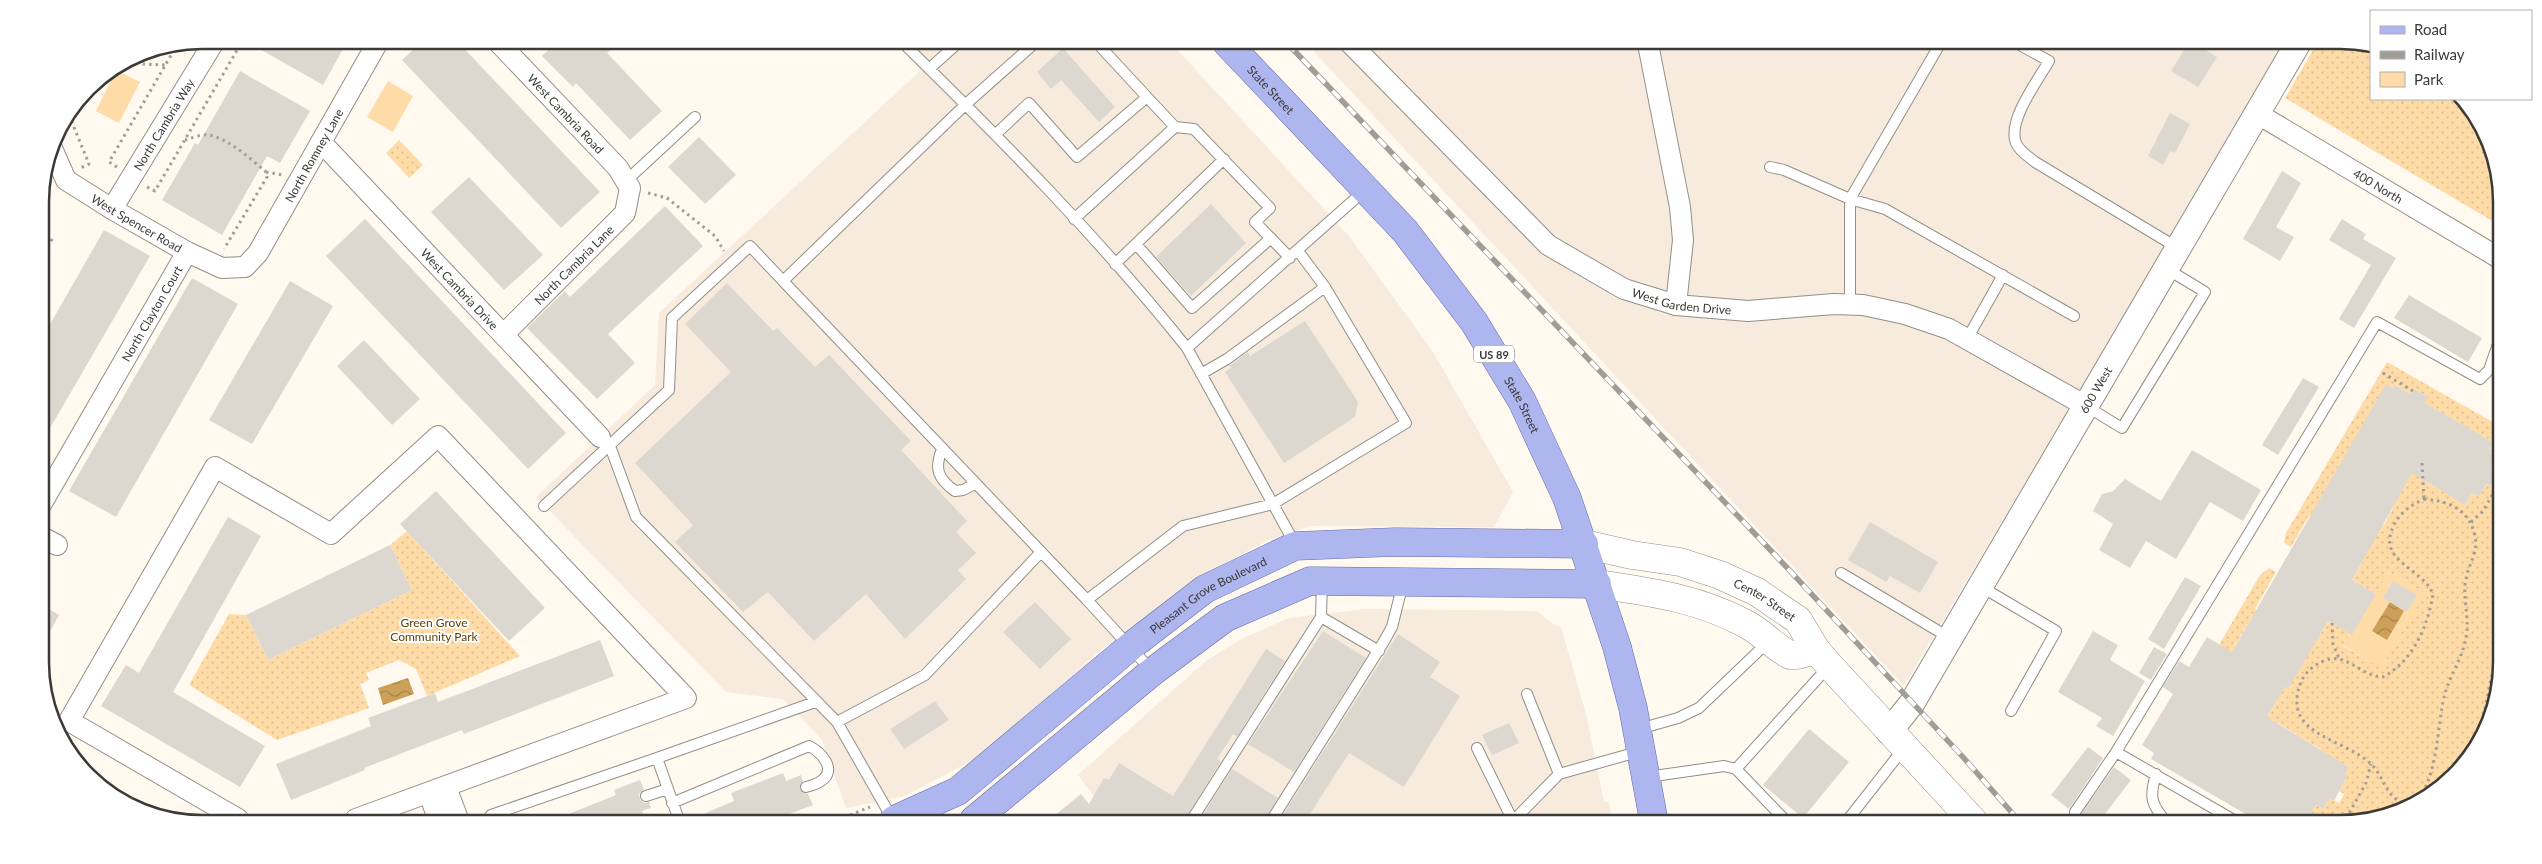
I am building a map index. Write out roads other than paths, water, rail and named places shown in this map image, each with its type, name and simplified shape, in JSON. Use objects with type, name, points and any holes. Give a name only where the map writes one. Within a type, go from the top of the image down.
[{"type":"main road","name":"State Street","points":[[1233,49],[1405,231],[1437,271],[1501,365],[1537,431],[1584,544],[1617,647],[1640,740],[1653,815]]},
{"type":"main road","name":"Pleasant Grove Boulevard","points":[[905,815],[958,792],[1131,646],[1205,589],[1295,546],[1395,542],[1584,544]]},
{"type":"main road","name":"Center Street","points":[[1584,544],[1632,555],[1680,562],[1720,575],[1757,592],[1798,620],[1823,658],[1967,815]]},
{"type":"main road","points":[[980,815],[1152,672],[1225,618],[1310,581],[1404,580],[1597,584],[1654,592],[1707,605],[1747,625],[1790,655],[1823,658]]},
{"type":"street","name":"North Cambria Way","points":[[112,209],[209,49]]},
{"type":"street","name":"North Romney Lane","points":[[246,267],[258,253],[374,49]]},
{"type":"street","name":"West Cambria Road","points":[[504,49],[628,184]]},
{"type":"street","name":"West Garden Drive","points":[[1356,49],[1548,245],[1624,289],[1676,305],[1748,311],[1850,305],[1905,314],[1949,329],[2086,406]]},
{"type":"street","points":[[1649,49],[1680,207],[1683,240],[1676,305]]},
{"type":"street","name":"600 West","points":[[1897,740],[1912,703],[2296,49]]},
{"type":"street","name":"400 North","points":[[2258,114],[2493,255]]},
{"type":"street","name":"West Cambria Drive","points":[[321,142],[605,441]]},
{"type":"street","name":"West Spencer Road","points":[[56,157],[66,180],[112,209],[187,252],[222,268],[246,267]]},
{"type":"street","name":"North Cambria Lane","points":[[504,334],[625,213],[628,184]]},
{"type":"street","name":"North Clayton Court","points":[[49,491],[187,252]]},
{"type":"street","points":[[231,815],[69,721],[215,468],[331,534],[438,436],[686,698],[367,815]]},
{"type":"street","points":[[437,790],[438,815]]},
{"type":"street","points":[[437,790],[455,815]]},
{"type":"lane","points":[[909,49],[996,134],[1115,264],[1187,348],[1295,546]]},
{"type":"lane","points":[[929,69],[951,49]]},
{"type":"lane","points":[[783,281],[966,104],[1028,49]]},
{"type":"lane","points":[[1087,600],[1183,526],[1273,504],[1406,423],[1325,288],[1294,255],[1271,238],[1256,222],[1270,208],[1194,129],[1175,127],[1102,49]]},
{"type":"lane","points":[[1850,305],[1850,199],[1937,49]]},
{"type":"lane","points":[[2027,49],[2049,61],[2016,120],[2014,132],[2016,143],[2035,162],[2173,259],[2205,292],[2122,428],[2086,406]]},
{"type":"lane","points":[[996,134],[1029,104],[1077,157],[1147,97]]},
{"type":"lane","points":[[628,184],[696,117]]},
{"type":"lane","points":[[1074,219],[1175,127]]},
{"type":"lane","points":[[1115,264],[1224,159]]},
{"type":"lane","points":[[1770,167],[1784,170],[1850,199],[1885,209],[2074,316]]},
{"type":"lane","points":[[1187,348],[1294,255],[1366,189]]},
{"type":"lane","points":[[1136,244],[1192,308],[1271,238]]},
{"type":"lane","points":[[544,506],[605,441],[669,390],[672,318],[750,246],[1040,553],[1131,646],[1152,672]]},
{"type":"lane","points":[[1967,339],[2003,275]]},
{"type":"lane","points":[[1201,374],[1227,359],[1325,288]]},
{"type":"lane","points":[[2075,812],[2116,752],[2377,322],[2480,379],[2489,370],[2493,358]]},
{"type":"lane","points":[[605,441],[636,517],[815,702],[837,722],[891,815]]},
{"type":"lane","points":[[942,449],[937,469],[943,482],[955,491],[963,490],[975,484]]},
{"type":"lane","points":[[837,722],[926,675],[1040,553]]},
{"type":"lane","points":[[1841,573],[1950,638]]},
{"type":"lane","points":[[1275,815],[1392,627],[1404,580]]},
{"type":"lane","points":[[1195,815],[1321,616],[1322,581]]},
{"type":"lane","points":[[1980,586],[2056,631],[2012,711]]},
{"type":"lane","points":[[1321,616],[1378,651]]},
{"type":"lane","points":[[1519,815],[1559,774],[1640,740],[1698,708],[1770,640]]},
{"type":"lane","points":[[1736,769],[1823,658]]},
{"type":"lane","points":[[1528,694],[1559,774]]},
{"type":"lane","points":[[491,815],[815,702]]},
{"type":"lane","points":[[1850,815],[1897,740]]},
{"type":"lane","points":[[672,803],[809,746],[819,751],[828,764],[828,772],[822,781],[806,787]]},
{"type":"lane","points":[[1478,748],[1510,815]]},
{"type":"lane","points":[[2116,752],[2225,815]]},
{"type":"lane","points":[[657,758],[677,815]]},
{"type":"lane","points":[[1647,777],[1724,766],[1736,769],[1780,815]]},
{"type":"lane","points":[[2156,774],[2151,791],[2154,806],[2161,815]]},
{"type":"lane","points":[[646,796],[668,789]]},
{"type":"water","points":[[2390,602],[2404,611],[2387,640],[2372,631]]},
{"type":"water","points":[[408,678],[414,694],[383,705],[378,688]]},
{"type":"railway","points":[[1293,49],[1777,557],[1962,756],[2014,815]]},
{"type":"park label","name":"Green Grove Community Park","points":[[434,629]]}]
